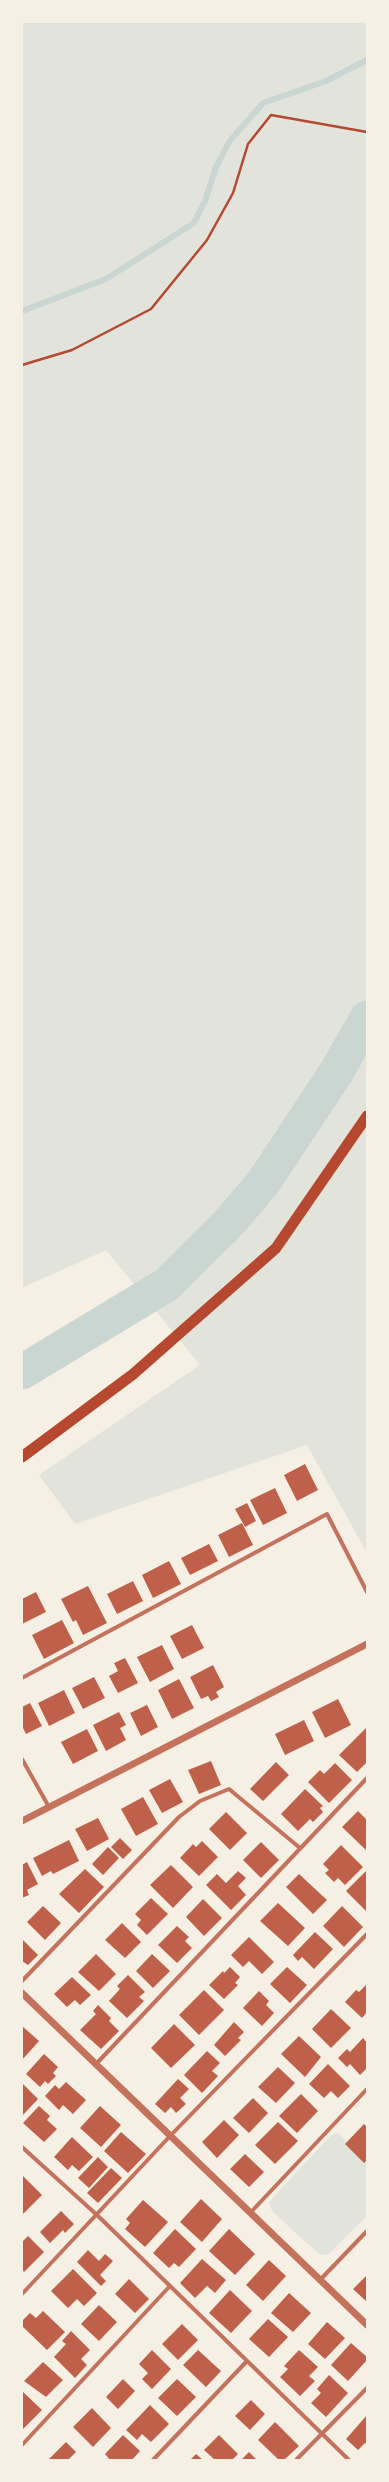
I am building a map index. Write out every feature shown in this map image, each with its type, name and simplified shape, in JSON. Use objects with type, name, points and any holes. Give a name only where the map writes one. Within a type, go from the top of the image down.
[{"type":"highway","points":[[22,1457],[132,1375],[276,1248],[367,1116]]},
{"type":"street","points":[[22,1678],[327,1514],[367,1592]]},
{"type":"street","points":[[22,1821],[367,1644]]},
{"type":"street","points":[[22,1759],[49,1807]]},
{"type":"street","points":[[97,2063],[367,1778]]},
{"type":"street","points":[[22,1981],[179,1817],[200,1801],[229,1789],[300,1848]]},
{"type":"street","points":[[22,2294],[171,2135],[367,1934]]},
{"type":"street","points":[[22,1993],[97,2063],[367,2325]]},
{"type":"street","points":[[250,2212],[367,2089]]},
{"type":"street","points":[[22,2147],[97,2215],[169,2287],[349,2460]]},
{"type":"street","points":[[320,2280],[367,2231]]},
{"type":"street","points":[[22,2445],[169,2287]]},
{"type":"street","points":[[153,2460],[247,2361]]},
{"type":"street","points":[[296,2460],[367,2388]]},
{"type":"path","points":[[22,365],[72,350],[151,309],[206,240],[233,193],[248,144],[271,115],[367,132]]},
{"type":"shaded area","points":[[22,22],[367,22],[367,1553],[307,1445],[75,1524],[39,1475],[200,1365],[106,1250],[22,1288]]},
{"type":"shaded area","points":[[338,2133],[367,2162],[367,2216],[329,2254],[320,2255],[272,2211],[269,2202],[331,2135]]},
{"type":"building","points":[[305,1464],[318,1490],[297,1501],[284,1475]]},
{"type":"building","points":[[275,1488],[287,1513],[263,1525],[250,1500]]},
{"type":"building","points":[[247,1503],[256,1521],[245,1527],[235,1509]]},
{"type":"building","points":[[242,1523],[253,1545],[229,1557],[218,1535]]},
{"type":"building","points":[[209,1544],[218,1561],[190,1575],[181,1558]]},
{"type":"building","points":[[169,1561],[181,1584],[153,1598],[142,1575]]},
{"type":"building","points":[[133,1581],[143,1601],[117,1614],[107,1594]]},
{"type":"building","points":[[88,1586],[107,1623],[83,1635],[76,1620],[73,1622],[61,1599]]},
{"type":"building","points":[[36,1592],[46,1612],[22,1624],[22,1599]]},
{"type":"building","points":[[62,1620],[74,1643],[44,1659],[32,1635]]},
{"type":"building","points":[[192,1625],[204,1648],[182,1659],[170,1636]]},
{"type":"building","points":[[162,1645],[174,1669],[150,1682],[137,1657]]},
{"type":"building","points":[[125,1658],[138,1683],[118,1693],[109,1676],[118,1671],[114,1663]]},
{"type":"building","points":[[213,1665],[224,1687],[216,1692],[219,1697],[211,1701],[208,1696],[201,1699],[190,1677]]},
{"type":"building","points":[[94,1677],[105,1698],[83,1709],[72,1688]]},
{"type":"building","points":[[179,1679],[194,1708],[172,1719],[158,1690]]},
{"type":"building","points":[[64,1690],[75,1713],[49,1726],[38,1703]]},
{"type":"building","points":[[338,1699],[351,1725],[325,1738],[312,1712]]},
{"type":"building","points":[[30,1703],[42,1726],[26,1734],[22,1726],[22,1707]]},
{"type":"building","points":[[147,1705],[158,1727],[141,1736],[130,1713]]},
{"type":"building","points":[[119,1712],[126,1725],[120,1728],[126,1740],[106,1751],[93,1725]]},
{"type":"building","points":[[304,1720],[314,1741],[285,1755],[275,1734]]},
{"type":"building","points":[[367,1727],[367,1762],[357,1772],[339,1755]]},
{"type":"building","points":[[87,1729],[98,1751],[73,1764],[61,1742]]},
{"type":"building","points":[[211,1761],[221,1785],[199,1794],[188,1770]]},
{"type":"building","points":[[276,1762],[289,1775],[263,1801],[250,1789]]},
{"type":"building","points":[[335,1763],[352,1780],[329,1803],[308,1782],[320,1770],[324,1774]]},
{"type":"building","points":[[170,1779],[183,1802],[162,1813],[149,1790]]},
{"type":"building","points":[[305,1789],[323,1806],[320,1808],[323,1812],[313,1822],[310,1819],[298,1831],[281,1814]]},
{"type":"building","points":[[143,1797],[158,1824],[136,1836],[121,1809]]},
{"type":"building","points":[[358,1811],[367,1820],[367,1851],[342,1827]]},
{"type":"building","points":[[226,1812],[247,1833],[230,1850],[209,1829]]},
{"type":"building","points":[[98,1818],[109,1839],[87,1851],[75,1829]]},
{"type":"building","points":[[120,1838],[132,1850],[123,1859],[111,1847]]},
{"type":"building","points":[[69,1840],[79,1861],[53,1874],[51,1871],[42,1876],[33,1858]]},
{"type":"building","points":[[202,1841],[218,1857],[199,1876],[180,1858],[193,1844],[196,1847]]},
{"type":"building","points":[[261,1842],[279,1860],[261,1878],[243,1860]]},
{"type":"building","points":[[341,1845],[363,1867],[345,1885],[338,1878],[334,1882],[325,1873],[329,1870],[323,1864]]},
{"type":"building","points":[[108,1847],[119,1858],[103,1875],[92,1864]]},
{"type":"building","points":[[27,1862],[38,1884],[27,1890],[29,1895],[22,1898],[22,1865]]},
{"type":"building","points":[[171,1865],[193,1887],[173,1908],[150,1885]]},
{"type":"building","points":[[85,1869],[104,1887],[79,1913],[59,1894]]},
{"type":"building","points":[[367,1870],[367,1912],[346,1891]]},
{"type":"building","points":[[238,1871],[246,1878],[238,1886],[246,1895],[231,1910],[206,1885],[217,1874],[226,1883]]},
{"type":"building","points":[[299,1874],[327,1900],[313,1914],[286,1887]]},
{"type":"building","points":[[151,1898],[168,1914],[147,1935],[137,1925],[141,1920],[135,1914]]},
{"type":"building","points":[[203,1899],[222,1918],[204,1936],[186,1917]]},
{"type":"building","points":[[278,1903],[305,1928],[288,1946],[260,1921]]},
{"type":"building","points":[[43,1906],[61,1923],[45,1940],[27,1922]]},
{"type":"building","points":[[342,1906],[363,1927],[344,1947],[323,1926]]},
{"type":"building","points":[[122,1923],[141,1942],[125,1958],[105,1940]]},
{"type":"building","points":[[177,1926],[189,1937],[185,1941],[192,1948],[177,1963],[158,1945]]},
{"type":"building","points":[[315,1932],[333,1949],[314,1969],[302,1957],[298,1961],[293,1955]]},
{"type":"building","points":[[249,1937],[274,1962],[262,1974],[249,1961],[243,1967],[231,1955]]},
{"type":"building","points":[[22,1939],[38,1955],[28,1965],[22,1961]]},
{"type":"building","points":[[96,1954],[116,1974],[99,1991],[78,1972]]},
{"type":"building","points":[[152,1954],[170,1971],[153,1988],[136,1971]]},
{"type":"building","points":[[230,1967],[240,1977],[235,1983],[238,1985],[224,1999],[209,1985],[223,1971],[224,1973]]},
{"type":"building","points":[[287,1967],[307,1985],[290,2003],[270,1984]]},
{"type":"building","points":[[128,1975],[145,1992],[139,1997],[144,2001],[127,2018],[109,2001],[120,1989],[117,1986]]},
{"type":"building","points":[[72,1977],[91,1995],[80,2005],[75,2000],[67,2007],[54,1994]]},
{"type":"building","points":[[367,1984],[367,2012],[362,2018],[345,2002],[356,1990],[359,1992]]},
{"type":"building","points":[[204,1990],[224,2010],[199,2035],[179,2015]]},
{"type":"building","points":[[259,1991],[269,2001],[266,2005],[274,2013],[262,2026],[243,2008]]},
{"type":"building","points":[[98,2005],[111,2018],[109,2021],[119,2031],[101,2049],[80,2030],[96,2014],[93,2011]]},
{"type":"building","points":[[331,2009],[351,2028],[331,2048],[312,2029]]},
{"type":"building","points":[[234,2022],[244,2032],[238,2038],[241,2040],[225,2056],[214,2045]]},
{"type":"building","points":[[174,2024],[195,2045],[171,2068],[151,2048]]},
{"type":"building","points":[[22,2026],[39,2041],[22,2060]]},
{"type":"building","points":[[299,2036],[321,2057],[305,2077],[281,2054]]},
{"type":"building","points":[[363,2038],[367,2043],[367,2068],[360,2075],[350,2064],[347,2067],[338,2058],[347,2049],[350,2052]]},
{"type":"building","points":[[207,2051],[220,2063],[212,2071],[218,2076],[202,2093],[184,2075]]},
{"type":"building","points":[[44,2054],[58,2067],[53,2073],[56,2076],[48,2084],[45,2081],[40,2087],[26,2074]]},
{"type":"building","points":[[328,2064],[350,2086],[338,2098],[331,2091],[324,2098],[309,2084]]},
{"type":"building","points":[[278,2067],[295,2083],[276,2103],[258,2087]]},
{"type":"building","points":[[178,2079],[189,2089],[180,2098],[186,2104],[176,2113],[171,2107],[165,2113],[155,2104]]},
{"type":"building","points":[[66,2082],[86,2100],[73,2114],[63,2105],[59,2110],[45,2096],[55,2085],[59,2089]]},
{"type":"building","points":[[22,2083],[38,2099],[22,2116]]},
{"type":"building","points":[[301,2094],[318,2111],[297,2133],[279,2116]]},
{"type":"building","points":[[253,2098],[268,2113],[249,2133],[233,2118]]},
{"type":"building","points":[[39,2106],[50,2116],[47,2120],[57,2129],[44,2142],[23,2123]]},
{"type":"building","points":[[100,2106],[121,2125],[101,2147],[80,2128]]},
{"type":"building","points":[[224,2120],[239,2135],[217,2158],[202,2142]]},
{"type":"building","points":[[278,2122],[298,2141],[275,2164],[255,2145]]},
{"type":"building","points":[[364,2124],[367,2127],[367,2160],[364,2163],[345,2144]]},
{"type":"building","points":[[121,2132],[146,2154],[128,2173],[104,2151]]},
{"type":"building","points":[[72,2137],[93,2157],[79,2171],[72,2165],[68,2170],[54,2157]]},
{"type":"building","points":[[245,2154],[264,2172],[249,2187],[230,2169]]},
{"type":"building","points":[[98,2157],[108,2167],[89,2188],[78,2178]]},
{"type":"building","points":[[111,2168],[122,2178],[98,2203],[87,2193]]},
{"type":"building","points":[[22,2175],[42,2195],[23,2214],[22,2213]]},
{"type":"building","points":[[201,2199],[222,2219],[202,2242],[180,2222]]},
{"type":"building","points":[[143,2200],[168,2222],[145,2247],[125,2229],[130,2223],[126,2219]]},
{"type":"building","points":[[61,2211],[74,2224],[65,2233],[63,2230],[50,2243],[40,2232]]},
{"type":"building","points":[[175,2229],[196,2249],[179,2267],[174,2263],[169,2268],[153,2253]]},
{"type":"building","points":[[229,2229],[255,2254],[235,2275],[209,2251]]},
{"type":"building","points":[[28,2236],[44,2252],[24,2272],[22,2269],[22,2242]]},
{"type":"building","points":[[88,2250],[99,2261],[105,2254],[113,2261],[100,2275],[106,2281],[101,2286],[77,2262]]},
{"type":"building","points":[[202,2259],[226,2280],[215,2293],[207,2286],[195,2298],[180,2283]]},
{"type":"building","points":[[269,2260],[286,2276],[263,2301],[246,2285]]},
{"type":"building","points":[[73,2269],[97,2293],[84,2306],[77,2299],[68,2308],[51,2291]]},
{"type":"building","points":[[367,2275],[367,2302],[353,2289]]},
{"type":"building","points":[[129,2279],[149,2299],[135,2313],[115,2294]]},
{"type":"building","points":[[230,2290],[252,2311],[231,2333],[209,2313]]},
{"type":"building","points":[[289,2293],[311,2313],[293,2332],[271,2313]]},
{"type":"building","points":[[99,2305],[117,2322],[99,2341],[81,2324]]},
{"type":"building","points":[[43,2311],[65,2332],[47,2350],[22,2326],[22,2321],[30,2313],[36,2318]]},
{"type":"building","points":[[268,2319],[288,2337],[269,2357],[249,2339]]},
{"type":"building","points":[[327,2322],[345,2338],[325,2359],[308,2344]]},
{"type":"building","points":[[182,2324],[198,2340],[178,2360],[162,2344]]},
{"type":"building","points":[[71,2331],[90,2350],[81,2359],[87,2365],[75,2378],[54,2357],[66,2344],[62,2341]]},
{"type":"building","points":[[351,2343],[367,2357],[367,2360],[348,2381],[331,2365]]},
{"type":"building","points":[[152,2350],[171,2369],[152,2389],[142,2379],[148,2373],[139,2364]]},
{"type":"building","points":[[198,2350],[221,2371],[206,2387],[183,2365]]},
{"type":"building","points":[[299,2350],[318,2367],[309,2376],[315,2381],[300,2396],[280,2377],[288,2369],[284,2366]]},
{"type":"building","points":[[43,2362],[63,2380],[46,2397],[24,2381]]},
{"type":"building","points":[[329,2375],[348,2393],[326,2417],[311,2403],[321,2393],[317,2389]]},
{"type":"building","points":[[123,2379],[135,2391],[118,2409],[106,2397]]},
{"type":"building","points":[[177,2379],[196,2397],[177,2416],[158,2398]]},
{"type":"building","points":[[22,2391],[42,2410],[22,2430]]},
{"type":"building","points":[[251,2400],[265,2414],[250,2430],[235,2416]]},
{"type":"building","points":[[150,2405],[169,2424],[151,2442],[142,2434],[137,2440],[126,2430]]},
{"type":"building","points":[[92,2408],[111,2428],[93,2447],[73,2427]]},
{"type":"building","points":[[367,2415],[367,2444],[365,2443],[358,2450],[346,2439]]},
{"type":"building","points":[[275,2422],[299,2446],[284,2460],[279,2460],[258,2440]]},
{"type":"building","points":[[123,2435],[140,2451],[132,2460],[110,2460],[105,2454]]},
{"type":"building","points":[[219,2435],[238,2454],[232,2460],[215,2460],[204,2450]]},
{"type":"building","points":[[66,2442],[76,2452],[68,2460],[48,2460]]},
{"type":"building","points":[[249,2452],[257,2460],[241,2460]]},
{"type":"building","points":[[196,2454],[203,2460],[190,2460]]},
{"type":"waterway","points":[[22,311],[106,279],[194,223],[205,201],[216,167],[229,142],[263,103],[326,81],[367,60]]},
{"type":"waterway","points":[[22,1372],[166,1285],[225,1227],[263,1183],[337,1071],[367,1018]]}]
